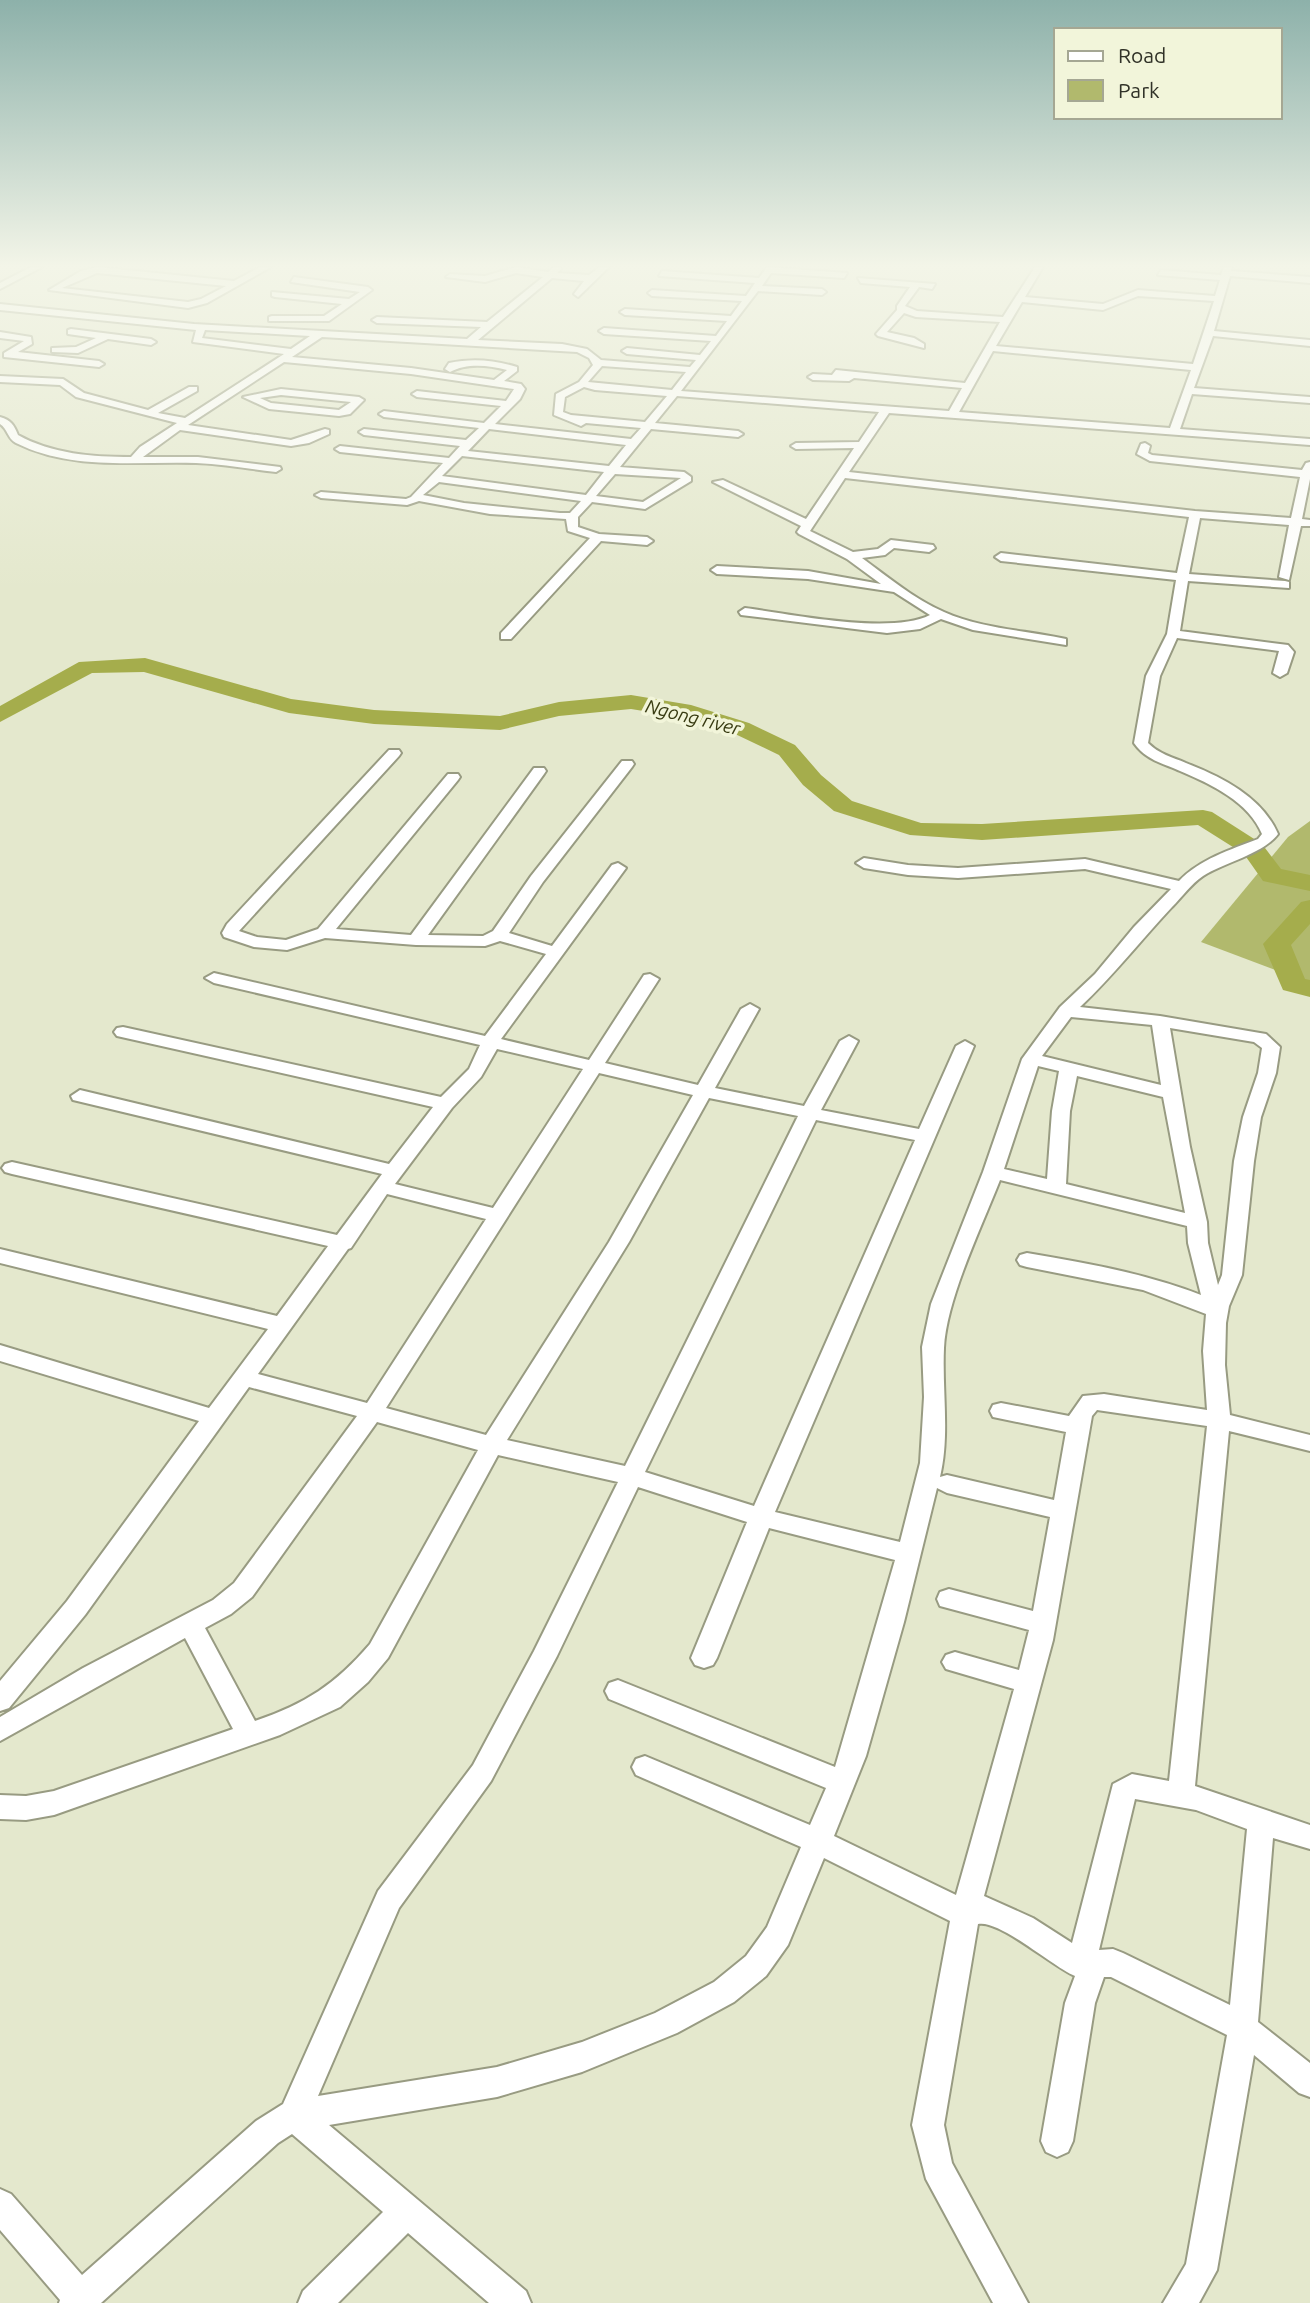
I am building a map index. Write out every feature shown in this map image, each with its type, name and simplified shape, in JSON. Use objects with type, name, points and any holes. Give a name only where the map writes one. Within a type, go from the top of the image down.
[{"type":"street","points":[[134,460],[144,449],[259,374]]},
{"type":"street","points":[[451,374],[503,379],[508,374]]},
{"type":"street","points":[[417,498],[430,481],[516,397],[520,387],[503,379],[481,374]]},
{"type":"street","points":[[590,374],[583,384],[560,397],[558,413],[613,440]]},
{"type":"street","points":[[647,541],[598,537],[572,529],[572,516],[588,500],[689,374]]},
{"type":"street","points":[[855,374],[969,386]]},
{"type":"street","points":[[952,415],[975,374]]},
{"type":"street","points":[[1174,432],[1193,374]]},
{"type":"street","points":[[813,377],[875,376]]},
{"type":"street","points":[[0,379],[63,382],[80,395],[184,424],[291,443],[305,441],[325,432]]},
{"type":"street","points":[[583,384],[885,411],[1310,442]]},
{"type":"street","points":[[150,413],[192,389]]},
{"type":"street","points":[[1188,391],[1310,400]]},
{"type":"street","points":[[226,394],[248,397],[269,406],[340,413],[346,412],[359,400],[281,392],[248,397]]},
{"type":"street","points":[[417,394],[508,404]]},
{"type":"street","points":[[885,411],[807,524],[803,532],[805,535],[851,556],[896,589],[940,615],[973,626],[1062,642]]},
{"type":"street","points":[[384,414],[634,443]]},
{"type":"street","points":[[570,418],[738,434]]},
{"type":"street","points":[[0,420],[9,425],[13,437]]},
{"type":"street","points":[[364,432],[469,444]]},
{"type":"street","points":[[0,437],[13,437],[47,451],[95,460],[198,460],[276,470]]},
{"type":"street","points":[[796,446],[863,445]]},
{"type":"street","points":[[1001,557],[1182,577],[1285,581],[1295,522],[1308,470],[1150,458],[1142,454],[1145,446]]},
{"type":"street","points":[[340,449],[450,461]]},
{"type":"street","points":[[430,481],[439,479],[645,506],[687,479],[684,475],[611,470],[460,453]]},
{"type":"street","points":[[843,475],[1195,514],[1310,523]]},
{"type":"street","points":[[719,482],[807,524]]},
{"type":"street","points":[[321,495],[407,502],[417,498],[501,510],[572,516]]},
{"type":"street","points":[[0,2205],[79,2301],[267,2132],[294,2115],[497,2082],[582,2057],[666,2023],[724,1993],[756,1966],[778,1936],[853,1756],[932,1463],[935,1396],[933,1347],[942,1304],[993,1172],[1031,1059],[1066,1011],[1101,978],[1194,875],[1223,858],[1263,842],[1270,834],[1258,814],[1237,796],[1210,779],[1158,757],[1141,743],[1153,676],[1173,634],[1195,514]]},
{"type":"street","points":[[506,636],[598,537]]},
{"type":"street","points":[[851,556],[881,552],[891,544],[929,548]]},
{"type":"street","points":[[718,570],[808,575],[896,589]]},
{"type":"street","points":[[745,612],[887,629],[920,625],[940,615]]},
{"type":"street","points":[[1173,634],[1283,648],[1287,652],[1280,673]]},
{"type":"street","points":[[394,753],[230,929],[230,933],[238,938],[287,945],[324,933],[416,940],[485,941],[499,935],[537,879],[627,764]]},
{"type":"street","points":[[416,940],[539,771]]},
{"type":"street","points":[[324,933],[453,777]]},
{"type":"street","points":[[864,863],[908,870],[958,873],[1085,864],[1183,887]]},
{"type":"street","points":[[0,1700],[76,1608],[388,1179],[445,1104],[475,1073],[486,1057],[491,1040],[618,868]]},
{"type":"street","points":[[499,935],[556,952]]},
{"type":"street","points":[[214,978],[491,1040],[705,1092],[924,1136]]},
{"type":"street","points":[[0,1730],[92,1675],[222,1607],[243,1590],[371,1414],[650,979]]},
{"type":"street","points":[[0,1807],[26,1808],[54,1803],[249,1735],[331,1699],[359,1675],[379,1651],[492,1445],[619,1242],[750,1009]]},
{"type":"street","points":[[1066,1011],[1160,1021],[1260,1038],[1271,1047],[1267,1073],[1252,1117],[1246,1150],[1231,1275],[1227,1293],[1217,1310]]},
{"type":"street","points":[[1160,1021],[1204,1272],[1217,1310],[1216,1371],[1219,1420],[1181,1794]]},
{"type":"street","points":[[123,1032],[445,1104]]},
{"type":"street","points":[[294,2115],[388,1900],[482,1773],[544,1656],[810,1112],[849,1041]]},
{"type":"street","points":[[704,1658],[761,1517],[965,1046]]},
{"type":"street","points":[[1031,1059],[1171,1093]]},
{"type":"street","points":[[1056,1188],[1061,1111],[1069,1068]]},
{"type":"street","points":[[80,1096],[388,1179],[498,1216]]},
{"type":"street","points":[[12,1168],[344,1243]]},
{"type":"street","points":[[993,1172],[1197,1223]]},
{"type":"street","points":[[0,1256],[282,1325]]},
{"type":"street","points":[[1027,1260],[1121,1276],[1186,1295],[1217,1310]]},
{"type":"street","points":[[0,1353],[212,1418]]},
{"type":"street","points":[[245,1378],[492,1445],[630,1476],[761,1517],[909,1555]]},
{"type":"street","points":[[1011,2303],[937,2168],[928,2125],[965,1914],[1043,1624],[1081,1413],[1085,1405],[1095,1401],[1219,1420],[1310,1443]]},
{"type":"street","points":[[1001,1411],[1079,1426]]},
{"type":"street","points":[[947,1484],[1063,1511]]},
{"type":"street","points":[[949,1599],[1043,1624]]},
{"type":"street","points":[[190,1624],[249,1735]]},
{"type":"street","points":[[955,1662],[1028,1683]]},
{"type":"street","points":[[618,1691],[842,1782]]},
{"type":"street","points":[[645,1767],[817,1841],[965,1914],[985,1909],[1023,1927],[1088,1965],[1113,1963],[1242,2028],[1310,2082]]},
{"type":"street","points":[[1057,2141],[1080,2003],[1123,1792],[1132,1786],[1181,1794],[1212,1802],[1261,1822],[1310,1837]]},
{"type":"street","points":[[1180,2303],[1201,2270],[1205,2251],[1242,2028],[1261,1822]]},
{"type":"street","points":[[294,2115],[514,2303]]},
{"type":"street","points":[[315,2303],[407,2211]]},
{"type":"green space","points":[[1310,821],[1310,983],[1201,942],[1288,837]]},
{"type":"waterway","name":"Ngong river","points":[[0,715],[87,667],[145,665],[289,706],[374,717],[500,723],[559,709],[631,702],[691,712],[741,728],[787,750],[812,780],[843,806],[919,830],[982,832],[1203,817],[1253,849],[1272,875],[1310,883]]},
{"type":"waterway","name":"Ngong river","points":[[1310,908],[1277,944],[1293,984],[1310,989]]}]
